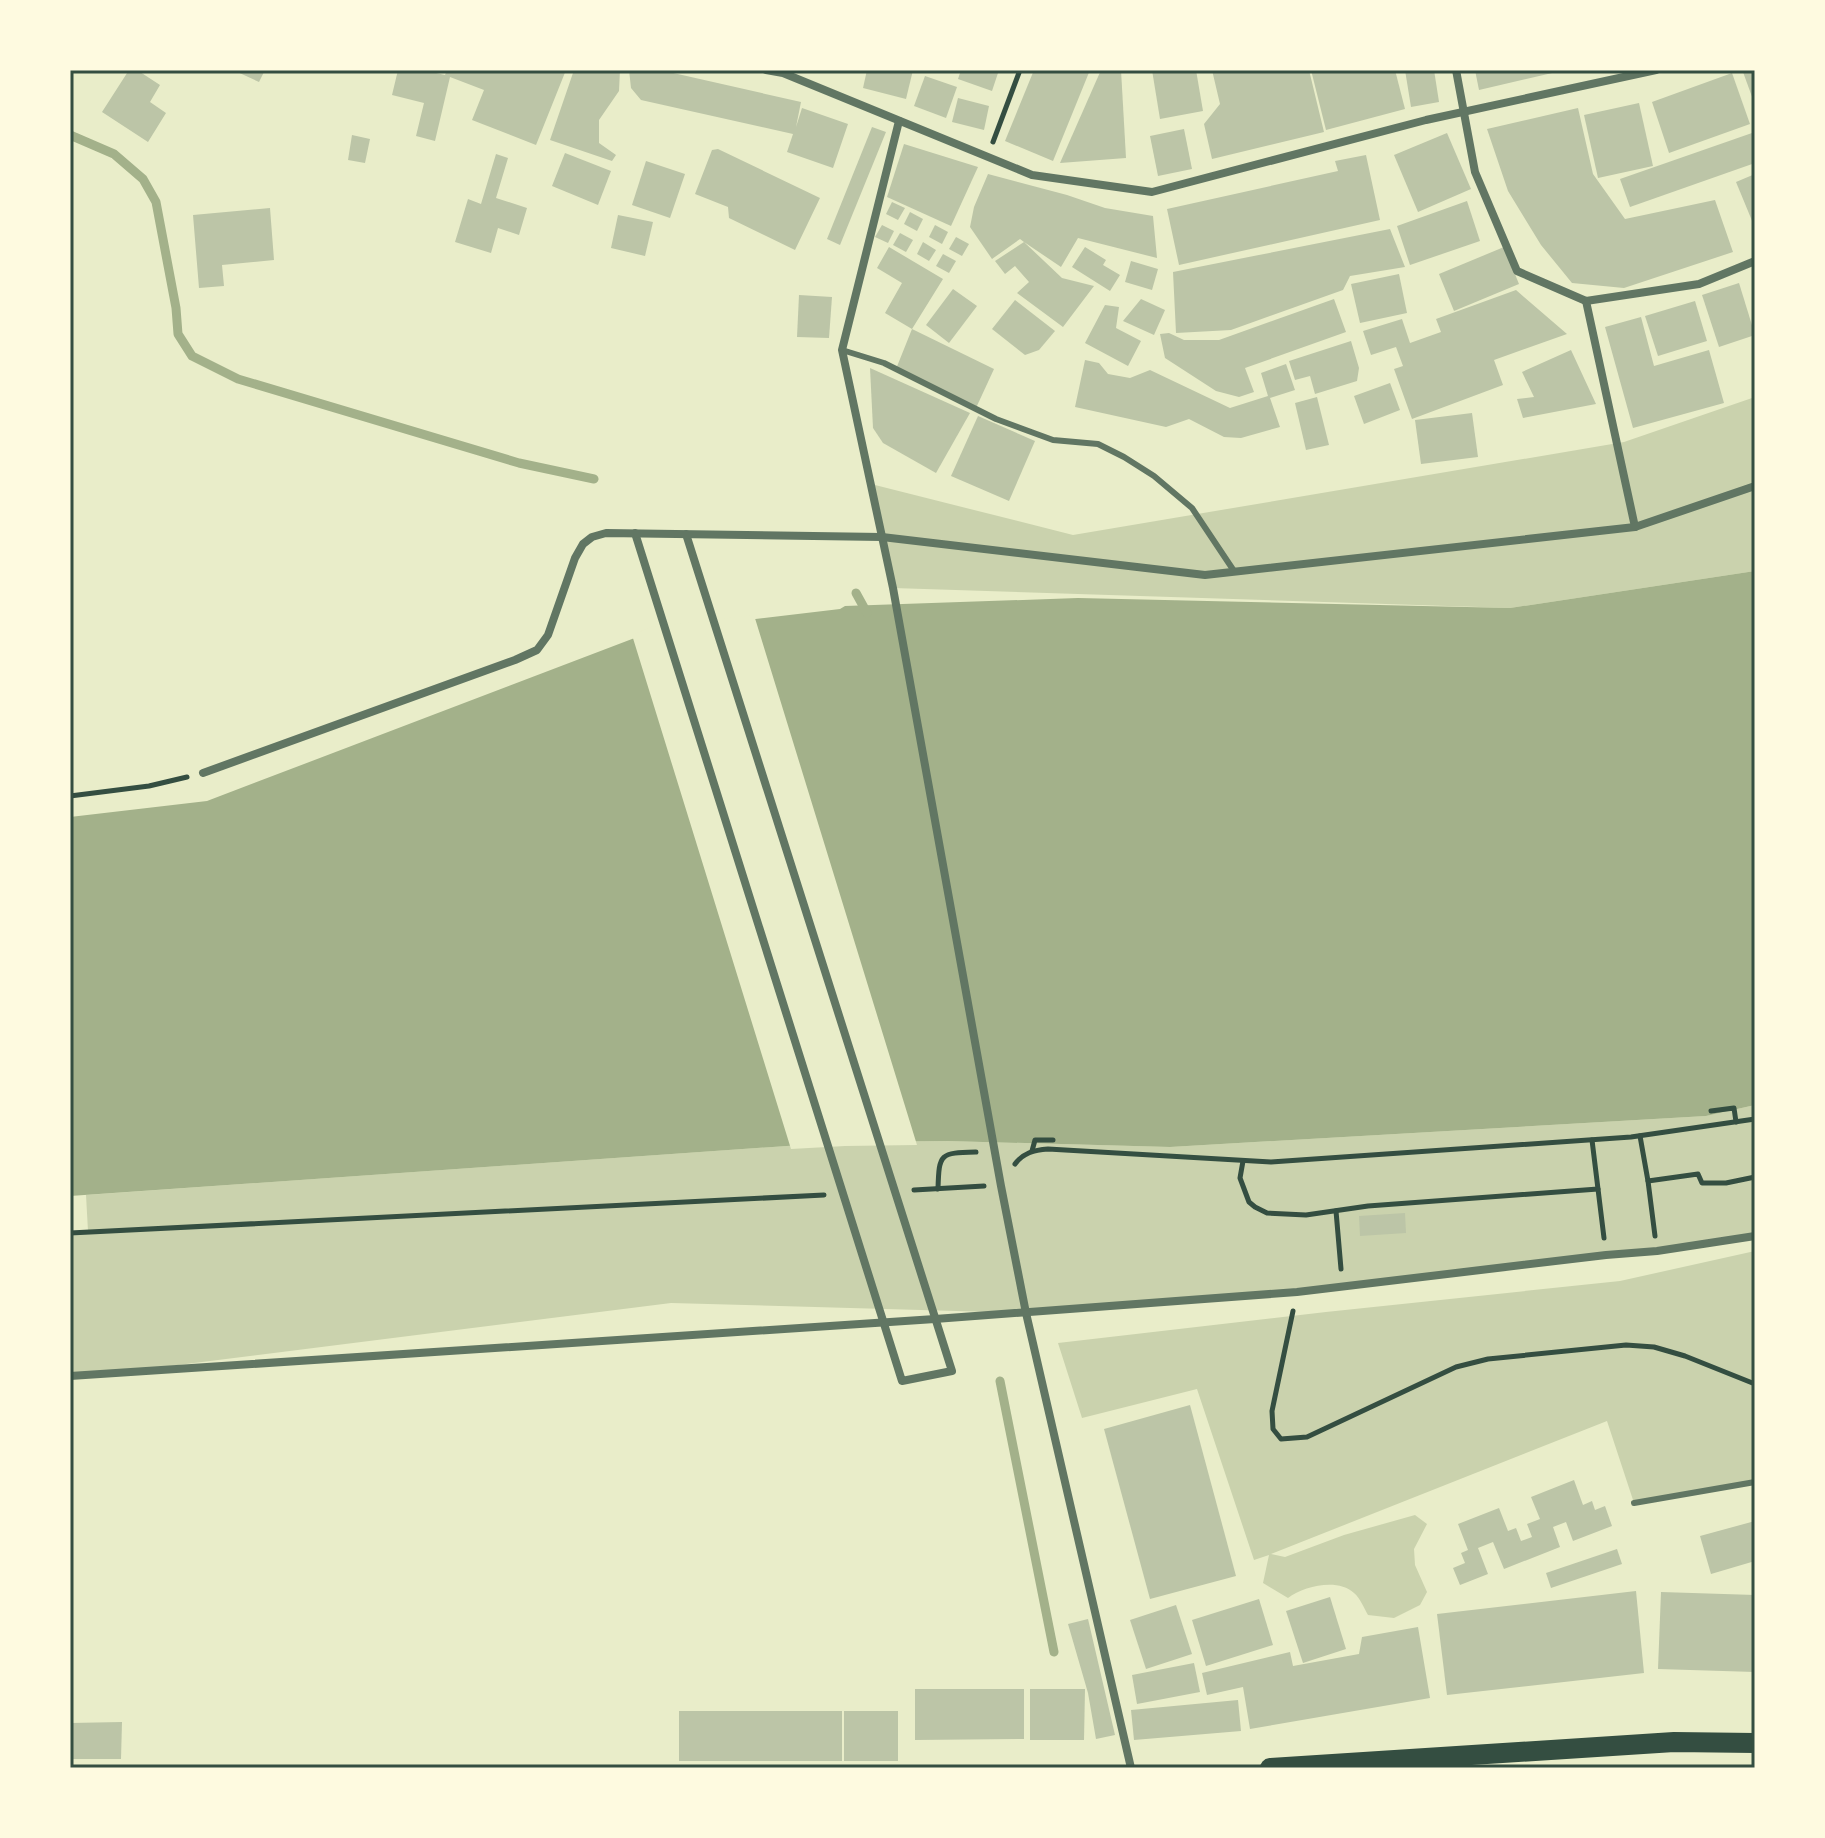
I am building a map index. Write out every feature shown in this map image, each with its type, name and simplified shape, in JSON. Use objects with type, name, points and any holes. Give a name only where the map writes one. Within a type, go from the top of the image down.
[{"type":"main road","points":[[1270,1768],[1674,1742],[1755,1743]]},
{"type":"street","points":[[766,70],[784,72],[1032,175],[1152,192],[1426,120],[1656,70]]},
{"type":"street","points":[[1456,70],[1475,172],[1517,271],[1586,301],[1699,284],[1755,261]]},
{"type":"street","points":[[899,121],[842,350],[893,588],[1026,1313],[1131,1768]]},
{"type":"street","points":[[1586,301],[1635,527]]},
{"type":"street","points":[[203,773],[537,650],[548,635],[575,558],[583,544],[592,537],[606,533],[882,537],[1205,575],[1635,527],[1755,486]]},
{"type":"street","points":[[635,533],[902,1381],[952,1371],[686,534]]},
{"type":"street","points":[[70,1376],[884,1323],[1297,1292],[1657,1251],[1755,1236]]},
{"type":"lane","points":[[842,350],[884,363],[996,419],[1053,440],[1098,444],[1124,457],[1154,476],[1192,508],[1234,571]]},
{"type":"lane","points":[[1634,1503],[1755,1482]]},
{"type":"path","points":[[987,158],[1020,70]]},
{"type":"path","points":[[70,796],[149,786],[203,773]]},
{"type":"path","points":[[1711,1111],[1734,1108],[1736,1122]]},
{"type":"path","points":[[1014,1165],[1021,1156],[1048,1149],[1271,1162],[1640,1136],[1755,1119]]},
{"type":"path","points":[[1640,1136],[1657,1251]]},
{"type":"path","points":[[1032,1152],[1035,1140],[1053,1140]]},
{"type":"path","points":[[1592,1140],[1606,1255]]},
{"type":"path","points":[[1243,1161],[1240,1178],[1249,1202],[1267,1213],[1306,1215],[1368,1206],[1598,1189]]},
{"type":"path","points":[[1648,1181],[1698,1174],[1702,1183],[1726,1183],[1755,1177]]},
{"type":"path","points":[[906,1190],[1001,1186]]},
{"type":"path","points":[[70,1233],[827,1194]]},
{"type":"path","points":[[1336,1211],[1342,1287]]},
{"type":"path","points":[[1297,1292],[1272,1411],[1273,1429],[1281,1439],[1307,1437],[1456,1367],[1488,1359],[1626,1345],[1654,1347],[1755,1384]]},
{"type":"shaded area","points":[[1755,397],[1755,571],[1510,608],[893,588],[871,484],[1073,535],[1624,442]]},
{"type":"shaded area","points":[[1755,571],[1755,1105],[1706,1116],[1170,1147],[947,1141],[844,1142],[70,1196],[70,817],[207,801],[653,631],[845,606],[1078,598],[1510,608]]},
{"type":"shaded area","points":[[1755,1105],[1755,1234],[1659,1249],[1297,1292],[1026,1313],[671,1303],[70,1376],[70,1233],[88,1231],[86,1195],[844,1142],[947,1141],[1170,1147],[1706,1116]]},
{"type":"shaded area","points":[[1755,1251],[1755,1482],[1634,1503],[1607,1421],[1271,1554],[1285,1557],[1344,1535],[1415,1515],[1427,1524],[1414,1549],[1415,1565],[1427,1592],[1420,1605],[1394,1618],[1368,1615],[1360,1600],[1347,1588],[1321,1585],[1288,1598],[1263,1583],[1269,1555],[1254,1560],[1197,1389],[1082,1418],[1058,1343],[1620,1281]]},
{"type":"pier","points":[[754,615],[917,1145],[791,1149],[632,635],[651,627]]},
{"type":"building","points":[[129,70],[137,70],[160,85],[150,102],[166,113],[148,142],[102,112]]},
{"type":"building","points":[[233,70],[265,70],[259,82]]},
{"type":"building","points":[[398,70],[423,70],[445,75],[447,70],[566,70],[536,145],[472,120],[484,90],[450,77],[435,141],[416,136],[424,103],[392,95]]},
{"type":"building","points":[[574,70],[620,70],[619,91],[599,120],[599,143],[616,155],[612,161],[550,140]]},
{"type":"building","points":[[629,70],[660,70],[801,102],[796,127],[802,108],[848,124],[833,168],[787,152],[793,134],[641,100],[631,88]]},
{"type":"building","points":[[867,70],[913,70],[906,99],[863,88]]},
{"type":"building","points":[[961,70],[999,70],[992,91],[958,79]]},
{"type":"building","points":[[1034,70],[1090,70],[1053,161],[1005,141]]},
{"type":"building","points":[[1101,70],[1121,70],[1126,158],[1060,163]]},
{"type":"building","points":[[1152,70],[1196,70],[1203,111],[1160,119]]},
{"type":"building","points":[[1212,70],[1309,70],[1324,132],[1212,159],[1204,124],[1220,104]]},
{"type":"building","points":[[1311,70],[1395,70],[1405,109],[1326,130]]},
{"type":"building","points":[[1405,70],[1434,70],[1439,102],[1411,107]]},
{"type":"building","points":[[1475,70],[1561,70],[1561,71],[1479,90]]},
{"type":"building","points":[[1755,70],[1755,105],[1743,72]]},
{"type":"building","points":[[1732,73],[1750,124],[1669,153],[1652,102]]},
{"type":"building","points":[[925,76],[957,87],[946,118],[914,106]]},
{"type":"building","points":[[958,98],[989,106],[984,130],[952,122]]},
{"type":"building","points":[[1639,103],[1653,166],[1598,178],[1584,115]]},
{"type":"building","points":[[1578,108],[1593,174],[1625,219],[1715,200],[1733,252],[1624,288],[1572,283],[1541,245],[1508,191],[1487,129]]},
{"type":"building","points":[[872,127],[886,132],[840,245],[827,239]]},
{"type":"building","points":[[1184,129],[1192,169],[1158,176],[1150,136]]},
{"type":"building","points":[[1447,133],[1471,189],[1418,212],[1394,155]]},
{"type":"building","points":[[1752,133],[1755,163],[1630,207],[1620,179]]},
{"type":"building","points":[[352,135],[370,139],[365,163],[348,160]]},
{"type":"building","points":[[904,144],[978,167],[951,226],[887,197]]},
{"type":"building","points":[[718,149],[820,198],[795,250],[729,218],[728,207],[695,194],[712,150]]},
{"type":"building","points":[[565,153],[611,171],[598,205],[552,186]]},
{"type":"building","points":[[496,154],[508,158],[496,198],[527,208],[519,235],[498,228],[491,253],[455,242],[468,199],[481,204]]},
{"type":"building","points":[[1366,155],[1380,220],[1179,265],[1167,209],[1338,171],[1335,161]]},
{"type":"building","points":[[646,161],[685,174],[670,218],[632,205]]},
{"type":"building","points":[[988,174],[1105,208],[1153,216],[1157,258],[1078,238],[1061,267],[1020,239],[992,259],[970,227],[974,207]]},
{"type":"building","points":[[1755,174],[1755,228],[1736,182]]},
{"type":"building","points":[[1467,201],[1480,241],[1410,265],[1397,226]]},
{"type":"building","points":[[892,202],[905,208],[898,220],[886,214]]},
{"type":"building","points":[[270,208],[274,260],[222,265],[224,286],[199,288],[193,215]]},
{"type":"building","points":[[910,212],[923,219],[917,231],[904,224]]},
{"type":"building","points":[[618,215],[653,222],[645,256],[611,248]]},
{"type":"building","points":[[882,225],[894,231],[888,243],[875,237]]},
{"type":"building","points":[[935,225],[948,232],[942,244],[929,237]]},
{"type":"building","points":[[1390,229],[1405,267],[1350,276],[1343,290],[1231,330],[1176,333],[1173,272]]},
{"type":"building","points":[[900,233],[913,240],[906,252],[893,245]]},
{"type":"building","points":[[956,237],[969,244],[962,256],[949,249]]},
{"type":"building","points":[[923,242],[936,250],[929,261],[917,254]]},
{"type":"building","points":[[1024,242],[1062,278],[1094,286],[1063,327],[1017,293],[1029,282],[1015,266],[1005,274],[995,261]]},
{"type":"building","points":[[889,247],[943,279],[912,329],[885,313],[902,283],[877,268]]},
{"type":"building","points":[[1085,247],[1106,260],[1103,265],[1120,275],[1110,291],[1072,267]]},
{"type":"building","points":[[1504,247],[1519,284],[1454,311],[1439,274]]},
{"type":"building","points":[[943,254],[956,261],[949,273],[936,266]]},
{"type":"building","points":[[1131,261],[1158,269],[1152,290],[1125,282]]},
{"type":"building","points":[[1399,274],[1407,313],[1360,323],[1351,284]]},
{"type":"building","points":[[1739,283],[1755,335],[1719,347],[1702,295]]},
{"type":"building","points":[[953,289],[977,306],[949,343],[926,325]]},
{"type":"building","points":[[1516,290],[1567,334],[1494,360],[1503,385],[1412,419],[1394,369],[1403,366],[1396,347],[1371,355],[1363,331],[1402,319],[1410,343],[1441,332],[1436,319]]},
{"type":"building","points":[[799,295],[832,297],[829,338],[797,337]]},
{"type":"building","points":[[1141,299],[1165,310],[1154,335],[1123,321]]},
{"type":"building","points":[[1334,299],[1346,332],[1245,368],[1254,392],[1239,397],[1216,391],[1165,358],[1160,334],[1169,333],[1184,340],[1219,340]]},
{"type":"building","points":[[1015,300],[1055,331],[1039,350],[1025,355],[992,329]]},
{"type":"building","points":[[1695,301],[1707,341],[1658,356],[1645,316]]},
{"type":"building","points":[[1105,305],[1119,307],[1116,328],[1141,341],[1128,366],[1085,343]]},
{"type":"building","points":[[1641,317],[1654,366],[1709,350],[1724,403],[1633,428],[1605,327]]},
{"type":"building","points":[[912,329],[994,369],[976,408],[896,369]]},
{"type":"building","points":[[1351,341],[1359,368],[1357,381],[1315,394],[1310,376],[1295,380],[1289,361]]},
{"type":"building","points":[[1571,350],[1596,404],[1523,418],[1517,399],[1534,397],[1522,372]]},
{"type":"building","points":[[1085,360],[1099,363],[1108,374],[1130,378],[1150,370],[1230,408],[1268,396],[1261,373],[1286,364],[1295,390],[1270,398],[1280,427],[1241,438],[1224,437],[1189,419],[1166,427],[1075,407]]},
{"type":"building","points":[[870,368],[970,413],[936,473],[883,443],[873,428]]},
{"type":"building","points":[[1390,383],[1400,410],[1364,424],[1354,396]]},
{"type":"building","points":[[1317,397],[1329,445],[1306,450],[1295,403]]},
{"type":"building","points":[[1472,413],[1478,457],[1421,464],[1415,420]]},
{"type":"building","points":[[978,416],[1035,441],[1009,501],[951,476]]},
{"type":"building","points":[[1405,1213],[1406,1233],[1360,1236],[1359,1216]]},
{"type":"building","points":[[1190,1405],[1236,1576],[1150,1599],[1104,1429]]},
{"type":"building","points":[[1574,1480],[1583,1505],[1592,1501],[1595,1510],[1605,1506],[1612,1526],[1573,1541],[1566,1522],[1553,1527],[1560,1547],[1504,1569],[1493,1542],[1478,1548],[1488,1574],[1460,1585],[1453,1568],[1465,1563],[1461,1553],[1468,1550],[1458,1524],[1499,1508],[1508,1531],[1516,1528],[1521,1541],[1532,1537],[1527,1524],[1540,1519],[1531,1497]]},
{"type":"building","points":[[1755,1521],[1755,1561],[1711,1574],[1700,1536]]},
{"type":"building","points":[[1617,1549],[1622,1564],[1551,1588],[1546,1573]]},
{"type":"building","points":[[1636,1591],[1644,1673],[1447,1695],[1437,1614]]},
{"type":"building","points":[[1661,1592],[1755,1595],[1755,1672],[1658,1669]]},
{"type":"building","points":[[1330,1597],[1346,1649],[1303,1663],[1286,1611]]},
{"type":"building","points":[[1259,1599],[1273,1645],[1206,1666],[1192,1620]]},
{"type":"building","points":[[1176,1605],[1192,1654],[1146,1669],[1130,1620]]},
{"type":"building","points":[[1088,1619],[1115,1735],[1096,1739],[1088,1693],[1068,1624]]},
{"type":"building","points":[[1418,1627],[1430,1698],[1250,1729],[1243,1687],[1207,1695],[1202,1673],[1290,1652],[1293,1666],[1359,1654],[1362,1637]]},
{"type":"building","points":[[1194,1663],[1200,1692],[1137,1704],[1132,1675]]},
{"type":"building","points":[[915,1689],[1024,1689],[1024,1739],[915,1740]]},
{"type":"building","points":[[1030,1689],[1085,1689],[1084,1740],[1030,1740]]},
{"type":"building","points":[[1238,1700],[1241,1731],[1134,1740],[1131,1710]]},
{"type":"building","points":[[679,1711],[842,1711],[842,1761],[679,1761]]},
{"type":"building","points":[[844,1711],[898,1711],[898,1761],[844,1761]]},
{"type":"building","points":[[122,1722],[121,1759],[70,1759],[70,1723]]},
{"type":"waterway","points":[[70,135],[114,154],[143,179],[156,202],[178,334],[192,356],[238,379],[519,463],[594,479]]},
{"type":"waterway","points":[[856,593],[867,613]]},
{"type":"waterway","points":[[1000,1381],[1054,1652]]}]
